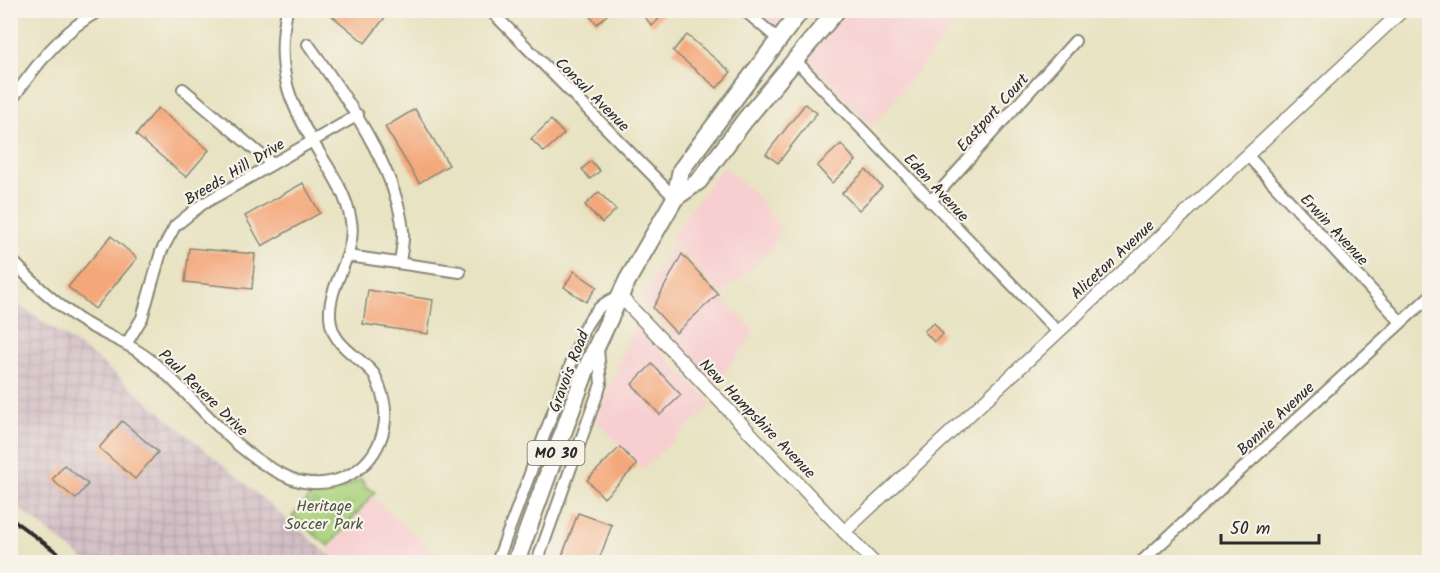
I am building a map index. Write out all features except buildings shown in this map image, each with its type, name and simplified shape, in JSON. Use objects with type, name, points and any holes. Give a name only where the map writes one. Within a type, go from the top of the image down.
[{"type":"main road","name":"Gravois Road","points":[[516,562],[597,344],[620,296],[675,198],[681,170],[801,10]]},
{"type":"main road","name":"Gravois Road","points":[[675,198],[699,181],[745,120],[837,10]]},
{"type":"street","points":[[10,102],[59,39],[87,17],[101,10]]},
{"type":"street","name":"Paul Revere Drive","points":[[10,258],[41,289],[78,319],[127,343],[154,363],[218,429],[277,473],[298,482],[320,483],[340,480],[355,473],[373,455],[382,439],[387,411],[376,376],[339,345],[329,315],[348,255],[351,223],[346,201],[299,119],[287,90],[282,68],[283,30],[287,10]]},
{"type":"street","name":"Consul Avenue","points":[[490,10],[675,198]]},
{"type":"street","points":[[744,10],[778,40]]},
{"type":"street","name":"Aliceton Avenue","points":[[844,532],[1403,10]]},
{"type":"street","name":"Eastport Court","points":[[930,202],[1075,41]]},
{"type":"street","points":[[308,44],[358,115],[399,210],[404,234],[400,263]]},
{"type":"street","name":"Eden Avenue","points":[[796,61],[1058,332]]},
{"type":"street","points":[[183,89],[272,164]]},
{"type":"street","name":"Breeds Hill Drive","points":[[127,343],[142,318],[161,252],[175,226],[201,205],[358,115]]},
{"type":"street","name":"Erwin Avenue","points":[[1248,156],[1401,322]]},
{"type":"street","points":[[348,255],[460,272]]},
{"type":"street","name":"New Hampshire Avenue","points":[[620,296],[873,562]]},
{"type":"street","name":"Gravois Road","points":[[497,562],[584,329],[591,315],[606,301],[620,296]]},
{"type":"street","name":"Bonnie Avenue","points":[[1148,560],[1430,296]]},
{"type":"street","name":"Gravois Road","points":[[537,562],[601,384],[597,344]]},
{"type":"shaded area","points":[[752,11],[790,11],[774,30]]},
{"type":"shaded area","points":[[846,11],[966,11],[872,127],[813,66],[811,59],[812,53]]},
{"type":"shaded area","points":[[723,166],[757,196],[780,229],[771,249],[722,295],[670,238]]},
{"type":"shaded area","points":[[674,245],[720,297],[755,331],[716,386],[641,298]]},
{"type":"shaded area","points":[[10,299],[96,358],[338,562],[87,562],[11,502]]},
{"type":"shaded area","points":[[635,324],[712,404],[643,469],[596,420]]},
{"type":"shaded area","points":[[372,497],[426,545],[450,562],[340,562],[328,552]]},
{"type":"green space","name":"Heritage Soccer Park","points":[[361,479],[366,487],[375,492],[329,546],[292,517],[315,491],[343,488]]},
{"type":"railway","points":[[10,518],[70,562]]}]
